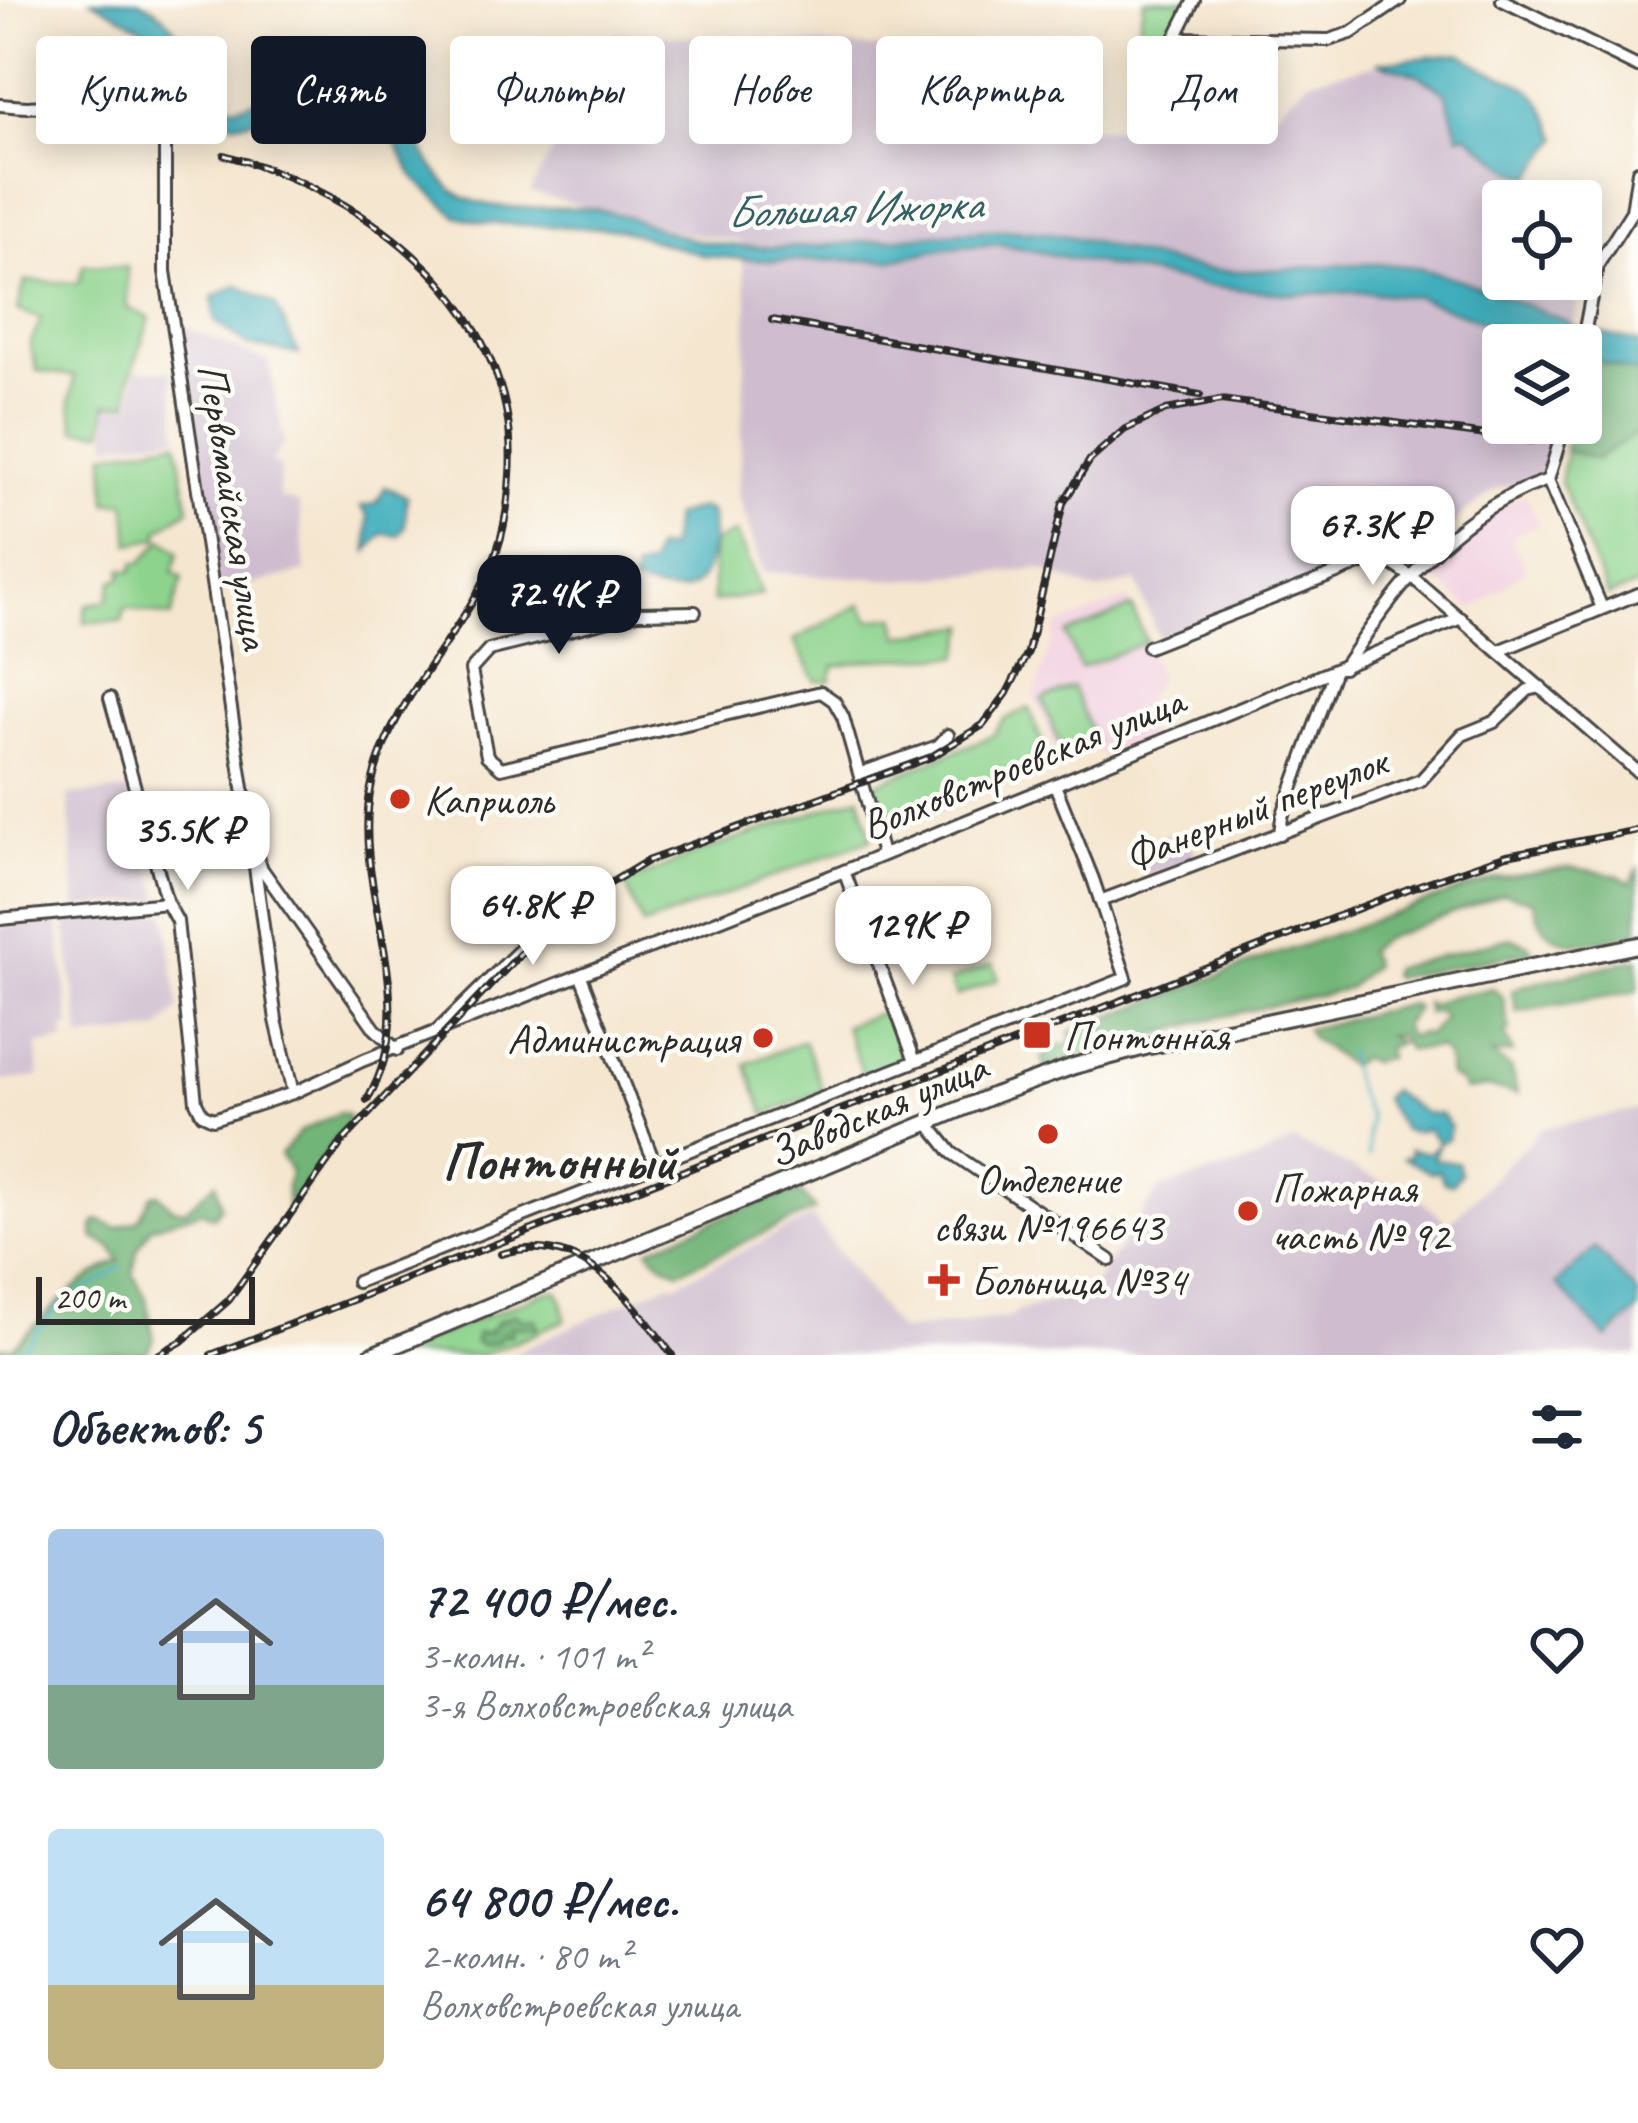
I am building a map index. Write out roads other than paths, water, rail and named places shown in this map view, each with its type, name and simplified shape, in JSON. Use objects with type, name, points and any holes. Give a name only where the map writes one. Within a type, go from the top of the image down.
[{"type":"main road","name":"Заводская улица","points":[[372,1355],[1046,1075],[1145,1047],[1638,945]]},
{"type":"street","points":[[1194,0],[1175,38],[1330,40],[1352,33],[1400,0]]},
{"type":"street","points":[[1510,1],[1638,68]]},
{"type":"street","name":"Первомайская улица","points":[[0,105],[29,108],[64,101],[117,75],[139,80],[159,107],[166,142],[165,271],[251,841],[262,869],[375,1028],[397,1050]]},
{"type":"street","points":[[1587,324],[1605,249],[1628,231],[1638,171]]},
{"type":"street","points":[[1559,444],[1548,480],[1602,608]]},
{"type":"street","points":[[1280,834],[1338,670],[1447,538],[1485,507],[1513,491],[1548,480]]},
{"type":"street","points":[[1310,509],[1412,577],[1636,768]]},
{"type":"street","points":[[1148,647],[1380,556]]},
{"type":"street","points":[[1498,651],[1638,594]]},
{"type":"street","points":[[694,612],[638,613],[488,650],[471,670],[487,756],[501,768],[820,692],[834,700],[843,717],[882,854]]},
{"type":"street","name":"Волховстроевская улица","points":[[166,903],[177,921],[196,1102],[206,1117],[225,1118],[1461,618]]},
{"type":"street","name":"Фанерный переулок","points":[[1100,901],[1421,780],[1462,735],[1494,722],[1528,690],[1540,687]]},
{"type":"street","points":[[0,919],[166,903],[110,698]]},
{"type":"street","points":[[861,773],[938,746],[948,735]]},
{"type":"street","points":[[357,1282],[1126,978],[1055,785]]},
{"type":"street","points":[[251,841],[276,1020],[293,1093]]},
{"type":"street","points":[[844,871],[915,1061]]},
{"type":"street","points":[[434,1035],[582,889]]},
{"type":"street","points":[[581,976],[655,1164]]},
{"type":"street","points":[[928,1123],[952,1153],[1110,1260]]},
{"type":"water","points":[[92,0],[139,1],[155,9],[180,36],[151,33]]},
{"type":"water","points":[[1460,54],[1525,87],[1545,109],[1559,138],[1531,178],[1514,171],[1466,134],[1459,136],[1446,93],[1417,74],[1377,62]]},
{"type":"water","points":[[227,101],[233,106],[251,101],[251,120],[229,122]]},
{"type":"water","points":[[396,144],[419,144],[454,191],[482,203],[602,210],[700,241],[777,248],[1009,230],[1058,234],[1204,269],[1399,265],[1482,288],[1482,300],[1513,300],[1570,324],[1490,324],[1417,297],[1207,286],[999,244],[946,248],[892,260],[705,256],[618,229],[483,223],[457,216],[415,179]]},
{"type":"water","points":[[238,285],[275,305],[299,354],[247,345],[215,321],[213,297]]},
{"type":"water","points":[[1602,334],[1638,342],[1638,373],[1602,362]]},
{"type":"water","points":[[385,487],[407,496],[405,527],[399,536],[382,534],[368,551],[368,516],[361,507],[377,503]]},
{"type":"water","points":[[700,508],[710,512],[712,534],[706,570],[693,587],[677,592],[633,584],[635,570],[650,566],[655,549],[670,548],[674,516]]},
{"type":"water","points":[[1391,1091],[1424,1113],[1441,1114],[1450,1126],[1448,1139],[1439,1143],[1427,1129],[1403,1130],[1383,1098]]},
{"type":"water","points":[[1439,1143],[1433,1159],[1457,1162],[1460,1173],[1452,1184],[1444,1182],[1438,1170],[1431,1173],[1404,1158],[1410,1150],[1428,1153]]},
{"type":"water","points":[[1595,1248],[1638,1294],[1638,1310],[1607,1338],[1556,1284]]},
{"type":"waterway","points":[[1347,1051],[1369,1117],[1368,1157]]},
{"type":"waterway","points":[[17,1355],[58,1307],[122,1267]]},
{"type":"railway","points":[[224,155],[332,198],[381,229],[426,267],[463,311],[491,361],[507,415],[509,488],[493,561],[474,600],[391,730],[371,788],[370,867],[389,985],[390,1024],[384,1062],[367,1100]]},
{"type":"railway","points":[[772,320],[1200,395]]},
{"type":"railway","points":[[158,1355],[182,1341],[229,1300],[342,1142],[520,954],[584,899],[647,861],[931,757],[983,725],[1007,693],[1028,652],[1063,503],[1090,460],[1124,430],[1166,410],[1221,400],[1482,434]]},
{"type":"railway","points":[[211,1355],[1408,889],[1507,855],[1638,830]]},
{"type":"railway","points":[[501,1254],[530,1249],[556,1251],[580,1260],[621,1291],[672,1355]]},
{"type":"place","name":"Каприоль","points":[[400,799]]},
{"type":"place","name":"Понтонная","points":[[1037,1035]]},
{"type":"place","name":"Администрация","points":[[763,1038]]},
{"type":"place","name":"Отделение связи №196643","points":[[1048,1134]]},
{"type":"place","name":"Пожарная часть № 92","points":[[1248,1211]]},
{"type":"place","name":"Больница №34","points":[[944,1280]]},
{"type":"district","name":"Понтонный","points":[[559,1160]]},
{"type":"water label","name":"Большая Ижорка","points":[[854,207]]}]
